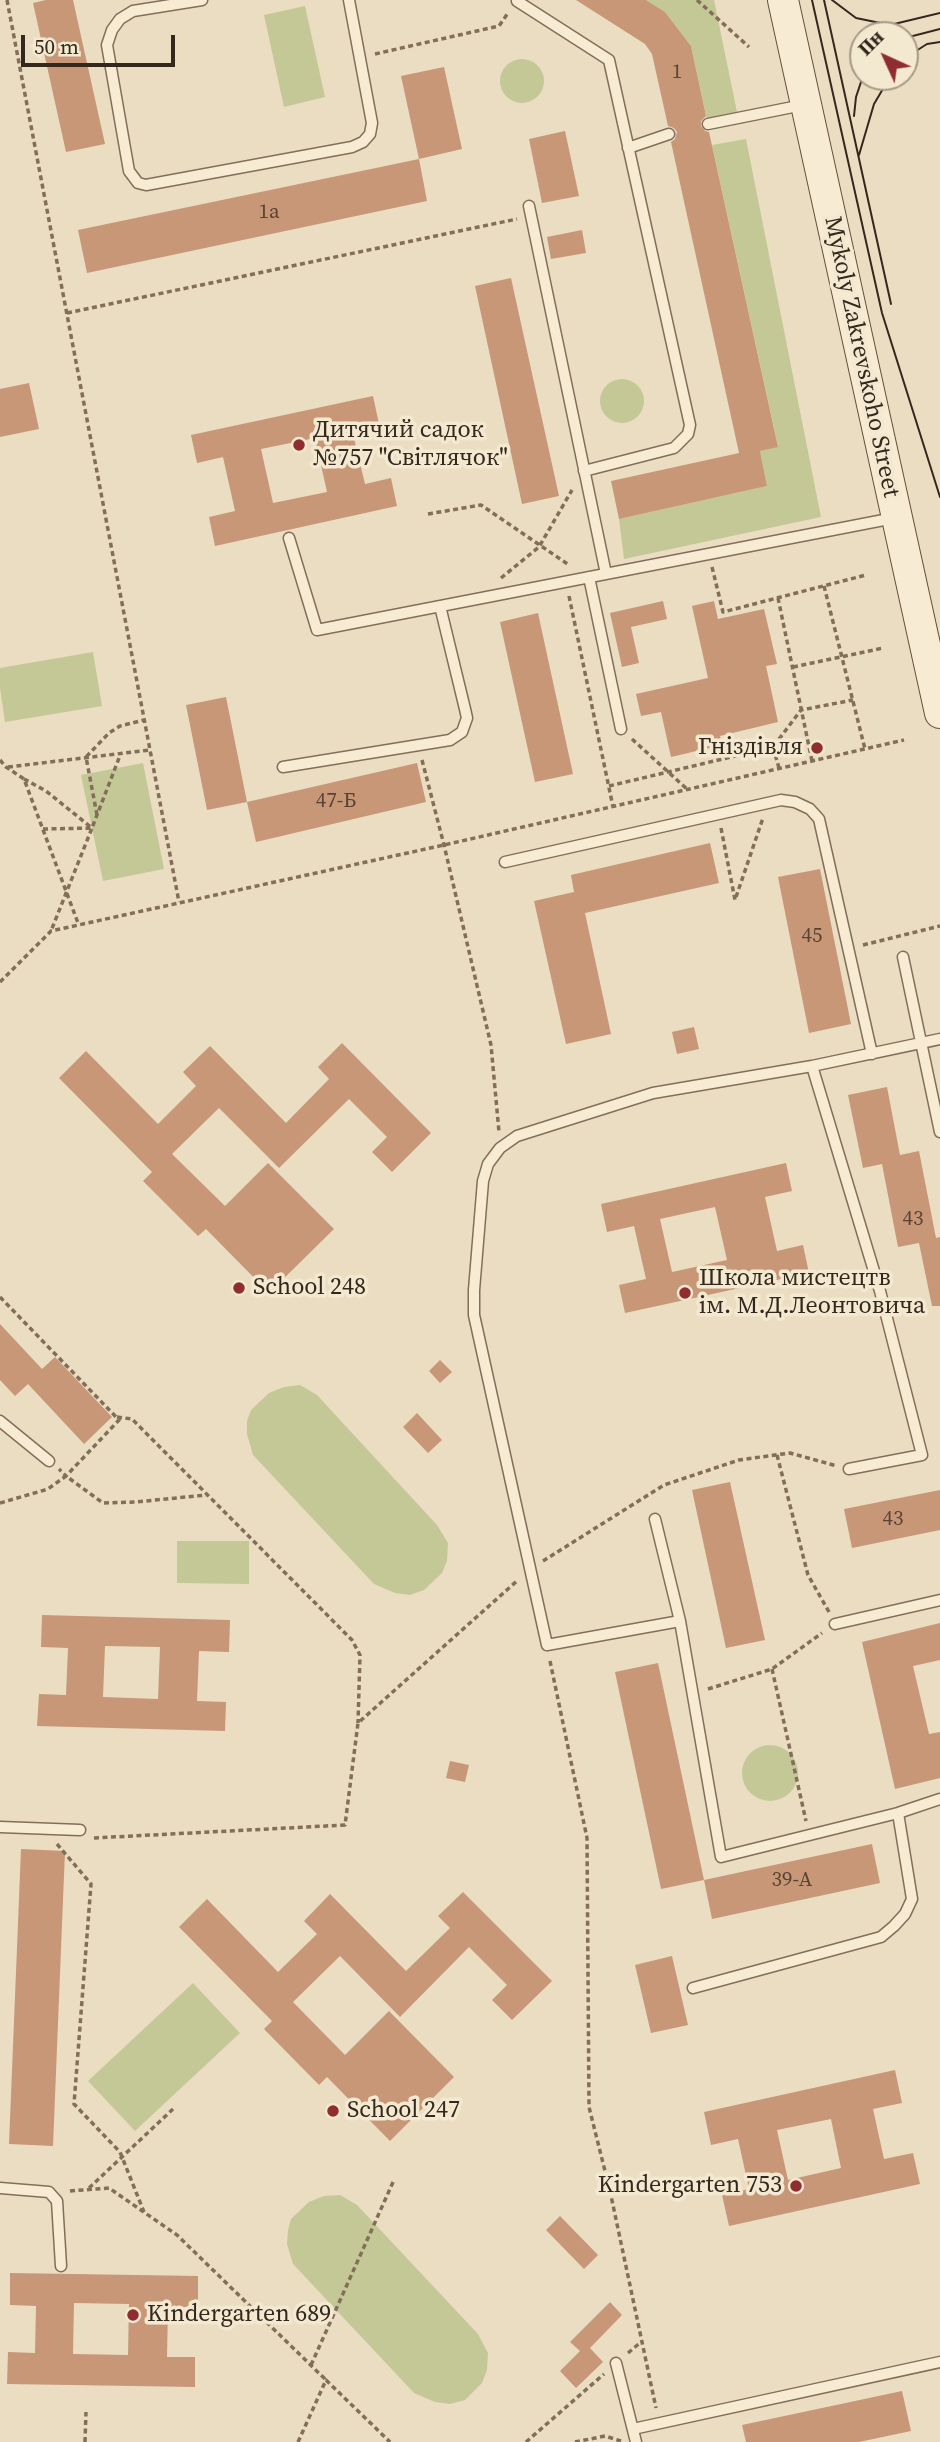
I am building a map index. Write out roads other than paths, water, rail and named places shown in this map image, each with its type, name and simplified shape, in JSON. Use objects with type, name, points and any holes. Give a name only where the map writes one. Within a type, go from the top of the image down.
[{"type":"street","name":"Mykoly Zakrevskoho Street","points":[[783,0],[940,713]]},
{"type":"lane","points":[[202,0],[133,12],[120,19],[112,30],[107,45],[129,171],[138,183],[146,185],[363,142],[370,134],[372,123],[349,0]]},
{"type":"lane","points":[[517,1],[608,60],[690,425],[688,434],[674,448],[584,471]]},
{"type":"lane","points":[[708,124],[806,105]]},
{"type":"lane","points":[[628,148],[670,134]]},
{"type":"lane","points":[[530,211],[606,574]]},
{"type":"lane","points":[[289,538],[317,630],[897,517]]},
{"type":"lane","points":[[589,577],[621,729]]},
{"type":"lane","points":[[283,767],[450,740],[462,732],[467,718],[440,606]]},
{"type":"lane","points":[[505,862],[781,800],[795,802],[810,809],[819,819],[872,1054]]},
{"type":"lane","points":[[903,957],[940,1132]]},
{"type":"lane","points":[[680,1621],[547,1645],[474,1315],[483,1181],[488,1164],[500,1148],[517,1136],[653,1093],[812,1066],[940,1039]]},
{"type":"lane","points":[[812,1066],[880,1290],[922,1455],[849,1469]]},
{"type":"lane","points":[[0,1421],[49,1461]]},
{"type":"lane","points":[[655,1519],[680,1621],[721,1857],[898,1813],[940,1799]]},
{"type":"lane","points":[[835,1624],[940,1600]]},
{"type":"lane","points":[[693,1988],[881,1937],[894,1926],[905,1914],[912,1899],[898,1813]]},
{"type":"lane","points":[[0,1827],[81,1834]]},
{"type":"lane","points":[[0,2188],[49,2192],[58,2205],[61,2266]]},
{"type":"lane","points":[[633,2429],[940,2362]]},
{"type":"lane","points":[[617,2363],[636,2442]]},
{"type":"tram line","points":[[812,0],[882,313],[940,497]]},
{"type":"tram line","points":[[824,0],[891,304]]},
{"type":"tram line","points":[[832,0],[856,18],[890,25],[940,13]]},
{"type":"tram line","points":[[919,34],[940,29]]},
{"type":"tram line","points":[[919,49],[927,44],[940,42]]},
{"type":"tram line","points":[[854,116],[858,91]]},
{"type":"tram line","points":[[859,155],[874,104],[882,91]]},
{"type":"place","name":"Дитячий садок №757 \"Світлячок\"","points":[[299,445]]},
{"type":"place","name":"Гніздівля","points":[[817,748]]},
{"type":"place","name":"School 248","points":[[239,1288]]},
{"type":"place","name":"Школа мистецтв ім. М.Д.Леонтовича","points":[[685,1293]]},
{"type":"place","name":"School 247","points":[[333,2111]]},
{"type":"place","name":"Kindergarten 753","points":[[796,2186]]},
{"type":"place","name":"Kindergarten 689","points":[[133,2315]]}]
